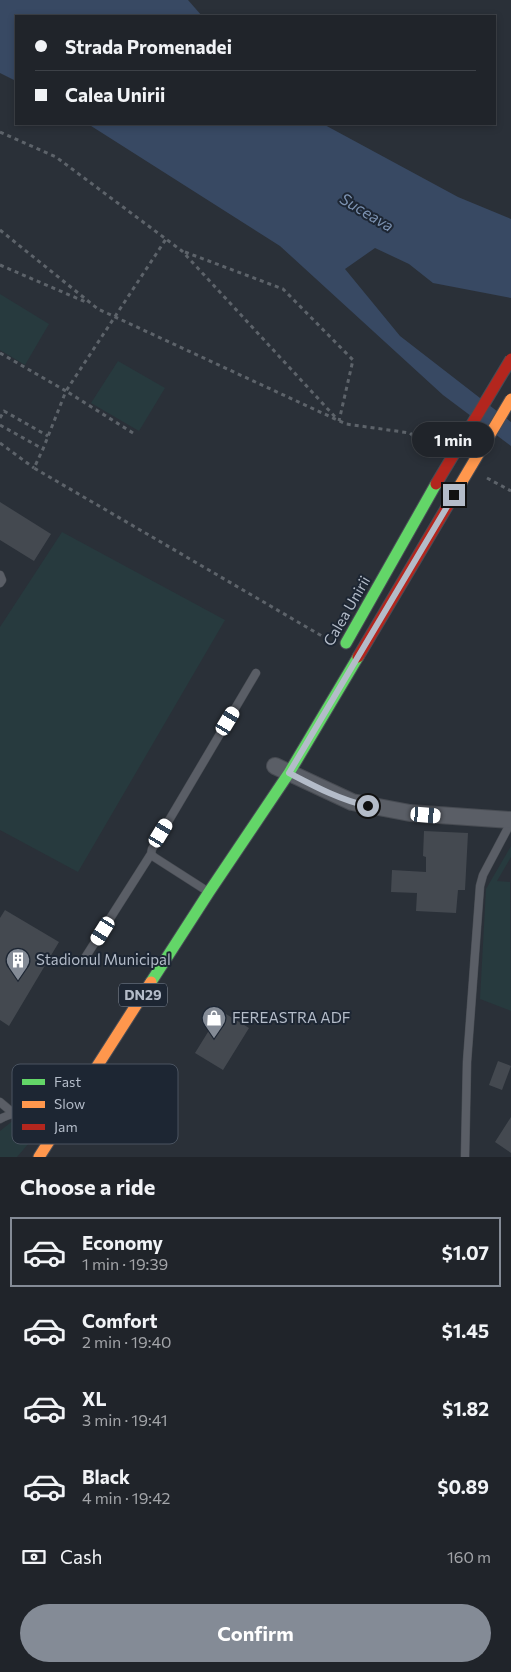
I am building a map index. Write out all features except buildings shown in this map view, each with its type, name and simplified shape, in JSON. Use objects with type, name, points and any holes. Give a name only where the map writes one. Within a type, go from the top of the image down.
[{"type":"main road","name":"Calea Unirii","points":[[341,653],[436,484],[511,359]]},
{"type":"main road","name":"DN29","points":[[99,1064],[212,887],[279,768],[454,495],[511,399]]},
{"type":"main road","name":"DN29","points":[[212,887],[254,804]]},
{"type":"main road","name":"DN29","points":[[41,1156],[49,1144]]},
{"type":"street","points":[[279,768],[352,802],[410,813],[511,821]]},
{"type":"lane","points":[[0,575],[2,580],[0,583]]},
{"type":"lane","points":[[83,961],[151,854],[152,849],[256,673]]},
{"type":"lane","points":[[465,1157],[467,1062],[480,886],[483,875],[511,821]]},
{"type":"lane","points":[[151,854],[212,887]]},
{"type":"lane","points":[[0,1102],[12,1112]]},
{"type":"lane","points":[[0,1119],[12,1113]]},
{"type":"path","points":[[0,132],[56,157],[182,251],[339,421]]},
{"type":"path","points":[[0,230],[93,305]]},
{"type":"path","points":[[34,468],[66,391],[166,239]]},
{"type":"path","points":[[182,251],[283,288],[353,360],[339,421]]},
{"type":"path","points":[[0,265],[93,305],[346,424],[410,433],[421,443],[438,452]]},
{"type":"path","points":[[0,353],[133,433]]},
{"type":"path","points":[[0,418],[4,411],[48,436]]},
{"type":"path","points":[[0,425],[43,449]]},
{"type":"path","points":[[0,443],[34,468],[341,653]]},
{"type":"path","points":[[486,478],[511,491]]},
{"type":"green space","points":[[0,294],[49,324],[25,365],[0,350]]},
{"type":"green space","points":[[118,361],[165,388],[139,431],[91,403]]},
{"type":"green space","points":[[62,532],[225,620],[78,872],[0,830],[0,627]]},
{"type":"green space","points":[[511,846],[511,857],[497,881],[510,882],[511,1011],[480,999],[486,889]]},
{"type":"green space","points":[[12,1121],[12,1144],[28,1144],[17,1157],[0,1157],[0,1131]]},
{"type":"water","points":[[0,0],[188,0],[201,15],[15,15],[15,80],[0,73]]},
{"type":"water","name":"Suceava","points":[[90,125],[325,125],[458,197],[511,219],[511,298],[433,283],[409,264],[375,248],[345,269],[400,336],[511,422],[511,446],[443,395],[280,246]]},
{"type":"traffic: fast","points":[[346,643],[436,484]]},
{"type":"traffic: fast","points":[[151,982],[289,773],[358,657]]},
{"type":"traffic: slow","points":[[454,495],[511,399]]},
{"type":"traffic: slow","points":[[99,1064],[151,982]]},
{"type":"traffic: slow","points":[[39,1157],[47,1144]]},
{"type":"traffic: jam","points":[[436,484],[511,359]]},
{"type":"traffic: jam","points":[[358,657],[454,495]]},
{"type":"place","name":"Stadionul Municipal","points":[[18,981]]},
{"type":"place","name":"FEREASTRA ADF","points":[[214,1039]]},
{"type":"route","points":[[368,806],[352,802],[289,773],[454,495]]}]
